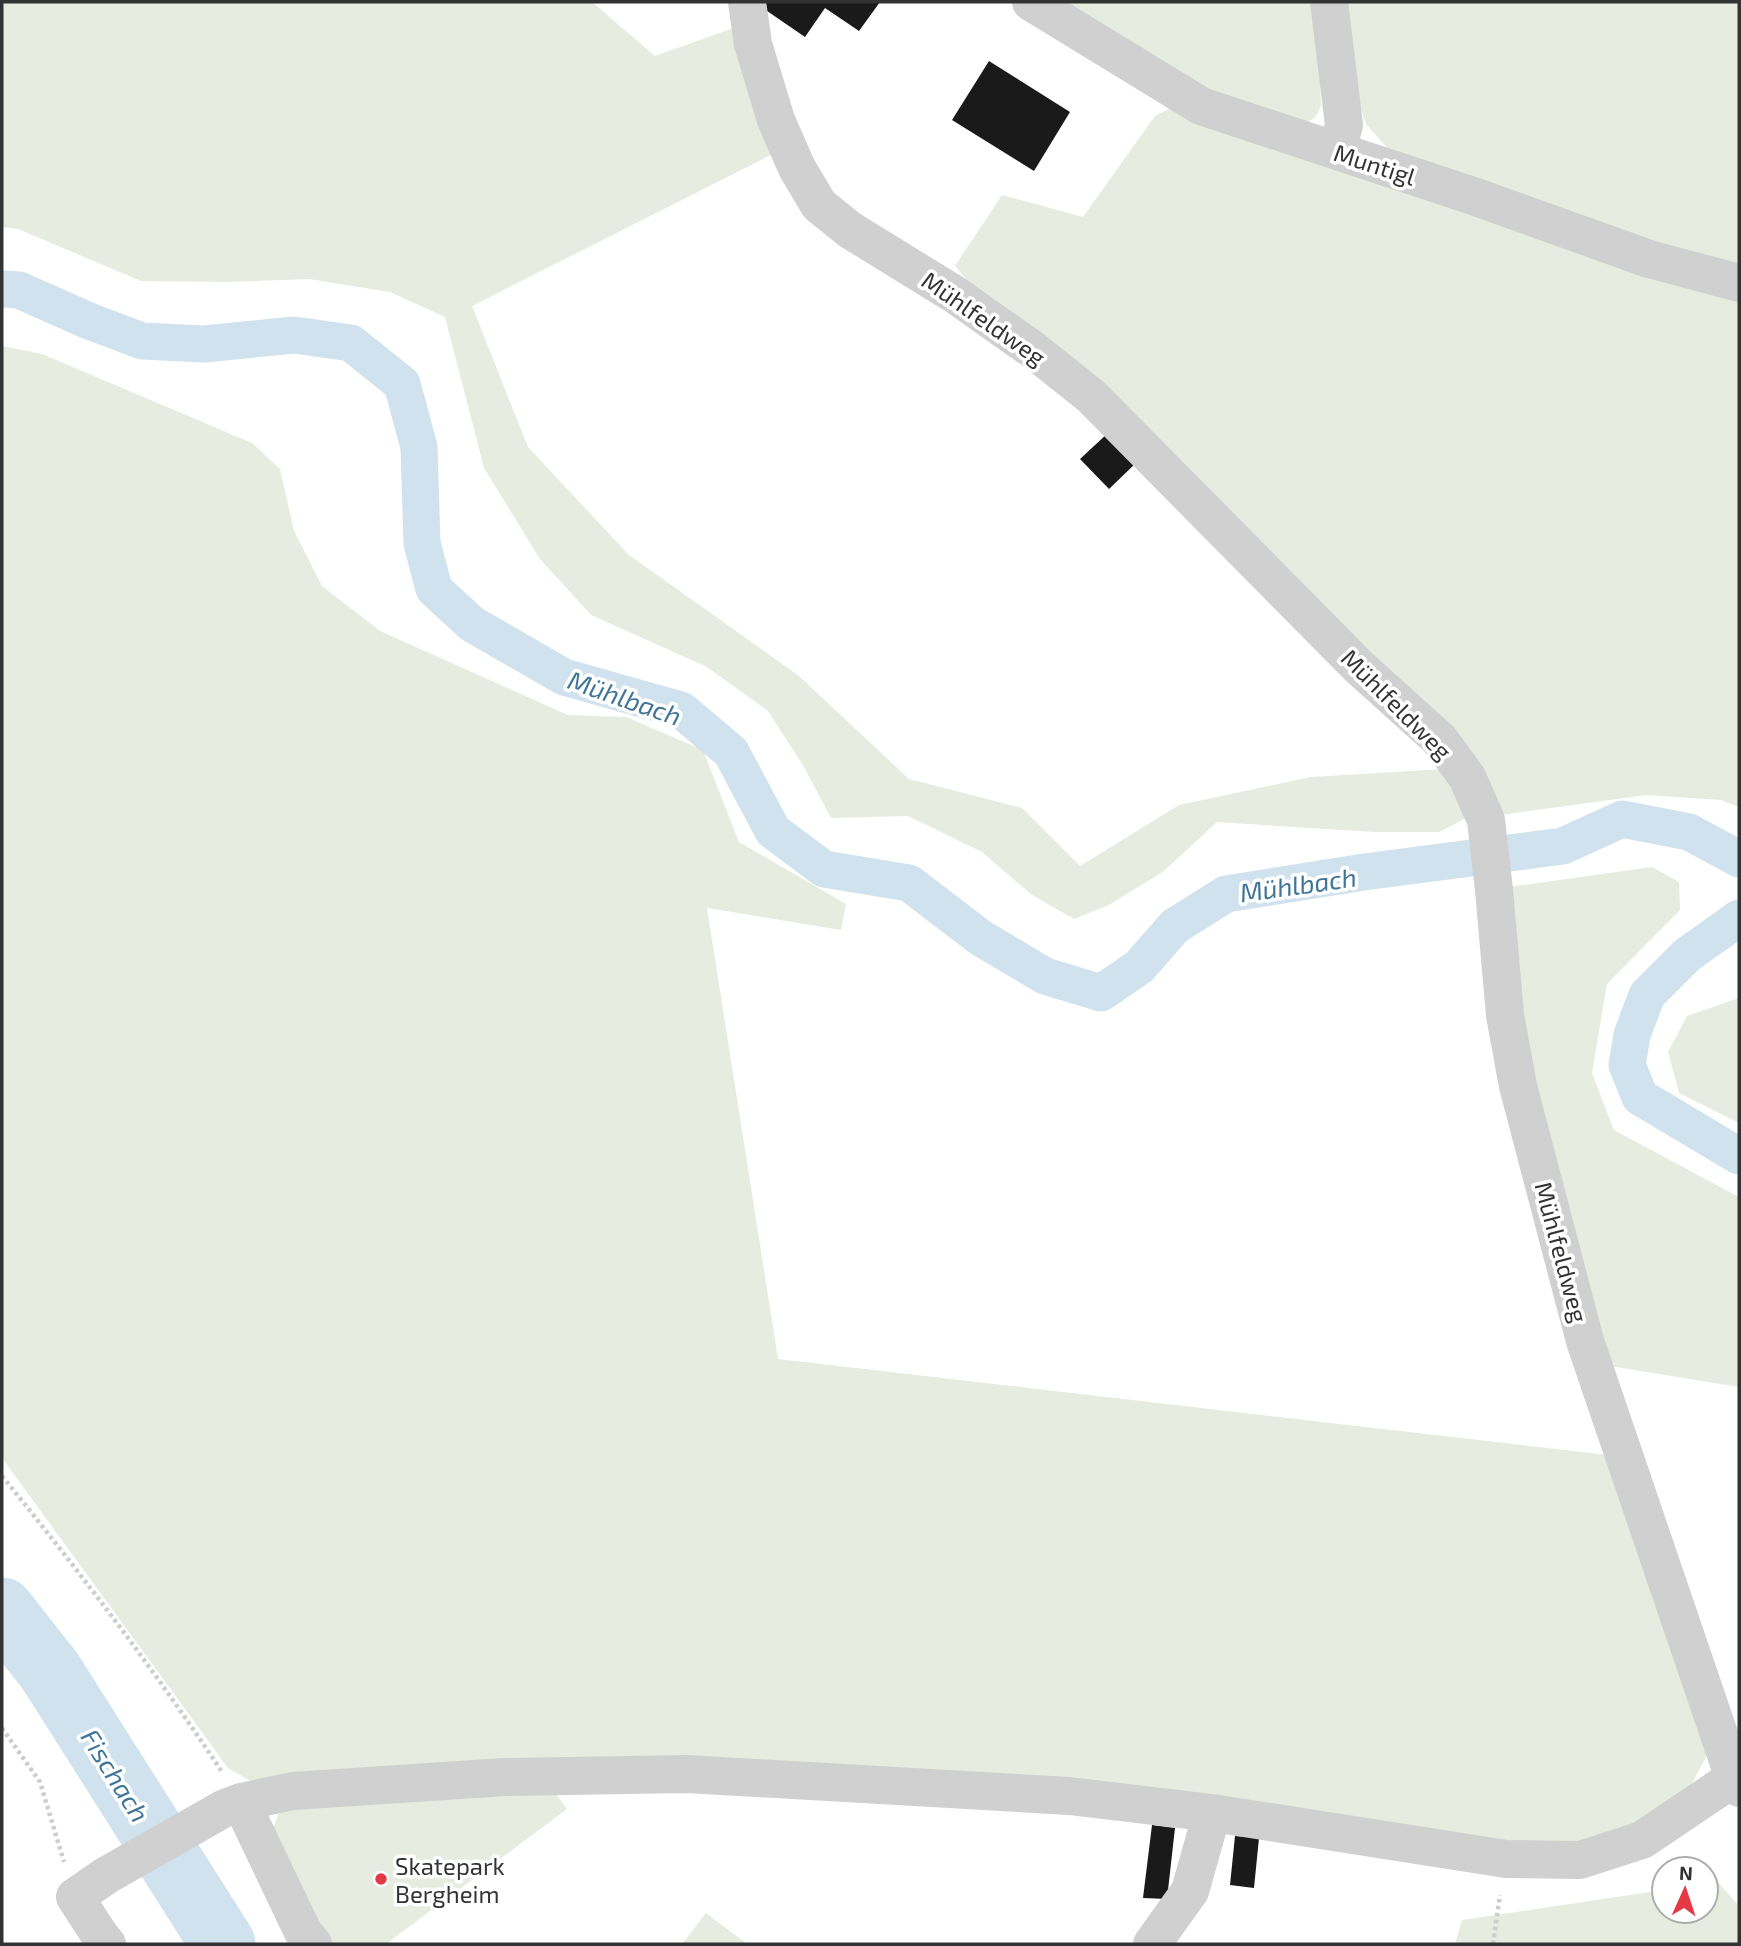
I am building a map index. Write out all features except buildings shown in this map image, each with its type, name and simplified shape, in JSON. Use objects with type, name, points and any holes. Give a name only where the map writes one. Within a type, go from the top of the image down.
[{"type":"street","name":"Mühlfeldweg","points":[[747,2],[754,44],[776,120],[797,168],[820,205],[850,230],[954,294],[1032,349],[1091,396],[1359,667],[1439,739],[1467,776],[1486,820],[1505,1015],[1518,1086],[1585,1341],[1737,1783]]},
{"type":"street","name":"Muntigl","points":[[1031,2],[1201,106],[1476,197],[1649,259],[1739,283]]},
{"type":"street","points":[[1329,2],[1344,125],[1337,151]]},
{"type":"street","points":[[107,1944],[75,1897],[107,1875],[232,1805],[293,1791],[505,1777],[687,1774],[1069,1796],[1212,1813],[1506,1859],[1580,1860],[1642,1840],[1737,1783]]},
{"type":"street","points":[[232,1805],[303,1932],[313,1944]]},
{"type":"street","points":[[1152,1944],[1190,1891],[1212,1813]]},
{"type":"path","points":[[2,1476],[77,1569],[195,1733],[232,1805]]},
{"type":"path","points":[[2,1728],[40,1782],[61,1850]]},
{"type":"path","points":[[1493,1944],[1506,1859]]},
{"type":"shaded area","points":[[2,2],[592,2],[655,56],[739,26],[779,151],[472,306],[528,447],[629,555],[799,676],[909,779],[1022,808],[1080,866],[1179,805],[1311,777],[1446,769],[1472,815],[1439,832],[1374,832],[1217,822],[1164,871],[1109,905],[1074,919],[1032,895],[982,852],[908,816],[831,818],[804,767],[768,711],[707,667],[591,615],[540,559],[484,468],[445,317],[390,292],[309,279],[141,281],[18,229],[2,227]]},
{"type":"shaded area","points":[[1054,2],[1316,2],[1321,106],[1315,118],[1304,124],[1202,91]]},
{"type":"shaded area","points":[[1339,2],[1739,2],[1739,267],[1699,257],[1399,161],[1366,124],[1346,64]]},
{"type":"shaded area","points":[[1171,108],[1739,295],[1739,807],[1721,800],[1646,795],[1500,815],[987,303],[955,266],[1002,195],[1083,217],[1155,116]]},
{"type":"shaded area","points":[[2,346],[42,354],[252,443],[280,469],[294,531],[322,586],[380,631],[568,715],[626,717],[703,750],[739,842],[846,904],[841,930],[707,908],[778,1359],[1616,1456],[1706,1718],[1706,1757],[1689,1789],[1661,1816],[1576,1848],[1518,1848],[1211,1804],[252,1782],[228,1768],[2,1458]]},
{"type":"shaded area","points":[[1652,867],[1679,882],[1680,910],[1607,984],[1592,1073],[1614,1130],[1739,1197],[1739,1387],[1610,1366],[1528,1051],[1509,887]]},
{"type":"shaded area","points":[[1739,998],[1739,1123],[1679,1093],[1668,1052],[1687,1016]]},
{"type":"shaded area","name":"Skatepark Bergheim","points":[[550,1786],[567,1809],[386,1944],[329,1944],[269,1842],[278,1814],[301,1802]]},
{"type":"shaded area","points":[[1720,1884],[1739,1906],[1739,1944],[1455,1944],[1462,1920],[1650,1892],[1650,1925],[1720,1925]]},
{"type":"shaded area","points":[[706,1913],[747,1944],[682,1944]]},
{"type":"waterway","name":"Mühlbach","points":[[2,289],[19,290],[142,341],[204,344],[294,335],[351,343],[402,384],[419,447],[422,543],[434,589],[472,624],[564,677],[681,710],[731,752],[773,831],[824,869],[909,883],[981,938],[1045,976],[1101,993],[1139,967],[1175,926],[1226,894],[1364,872],[1563,846],[1622,819],[1689,832],[1739,859]]},
{"type":"waterway","name":"Mühlbach","points":[[1739,918],[1687,955],[1647,995],[1632,1035],[1627,1065],[1640,1097],[1739,1156]]},
{"type":"waterway","name":"Fischach","points":[[2,1610],[50,1671],[223,1944]]},
{"type":"place","name":"Skatepark Bergheim","points":[[381,1879]]}]
